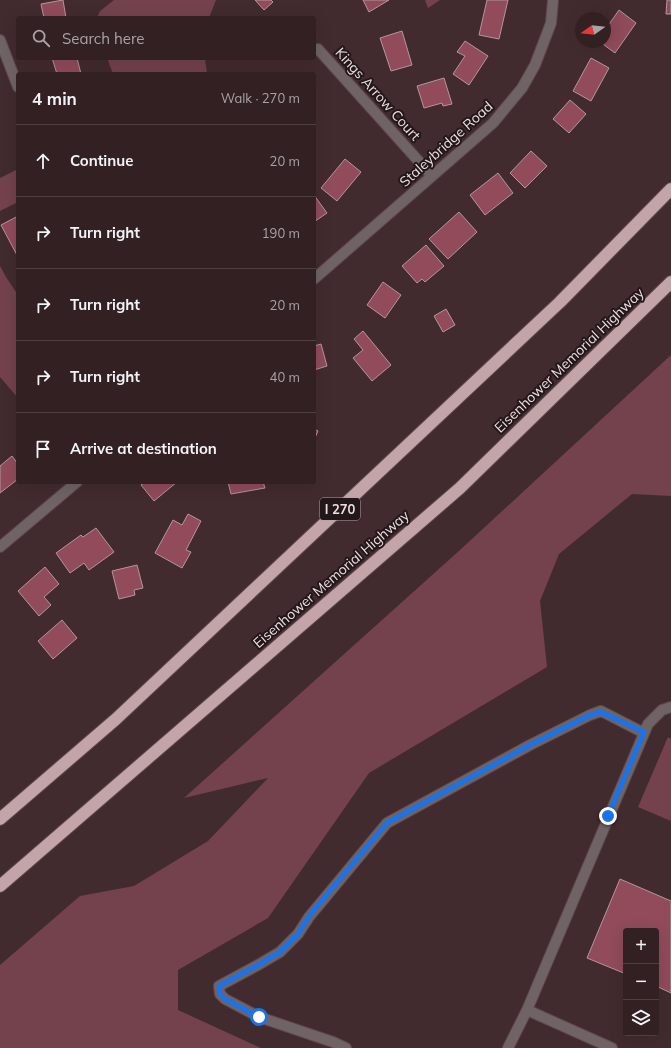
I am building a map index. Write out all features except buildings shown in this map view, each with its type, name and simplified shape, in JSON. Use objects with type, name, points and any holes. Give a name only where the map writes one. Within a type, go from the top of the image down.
[{"type":"highway","name":"I 270","points":[[0,820],[116,719],[555,308],[671,189]]},
{"type":"highway","name":"Eisenhower Memorial Highway","points":[[0,886],[460,488],[671,282]]},
{"type":"street","name":"Staleybridge Road","points":[[316,277],[493,123],[522,88],[534,65],[551,23],[553,0]]},
{"type":"street","points":[[0,40],[16,82]]},
{"type":"street","name":"Kings Arrow Court","points":[[318,48],[432,176]]},
{"type":"street","points":[[1,546],[75,484]]},
{"type":"street","points":[[508,1048],[527,1010],[644,732],[648,724],[662,710],[671,707]]},
{"type":"street","points":[[346,1048],[333,1042],[259,1017],[225,999],[220,994],[219,986],[280,952],[298,934],[309,916],[387,823],[530,745],[596,713],[601,712],[644,732]]},
{"type":"street","points":[[527,1010],[612,1048]]},
{"type":"shaded area","points":[[114,0],[216,0],[210,16],[98,16],[100,11]]},
{"type":"shaded area","points":[[425,0],[440,0],[428,8]]},
{"type":"shaded area","points":[[108,60],[205,60],[207,72],[112,72]]},
{"type":"shaded area","points":[[16,170],[16,203],[0,211],[0,178]]},
{"type":"shaded area","points":[[0,266],[16,292],[16,396],[0,377]]},
{"type":"shaded area","points":[[671,355],[671,496],[632,494],[559,554],[540,601],[547,667],[369,773],[268,918],[178,970],[178,1010],[261,1048],[0,1048],[0,965],[80,896],[134,886],[208,841],[268,778],[184,798],[460,550]]},
{"type":"shaded area","points":[[668,737],[671,739],[671,821],[638,807]]},
{"type":"route","points":[[259,1017],[225,999],[220,994],[219,986],[280,952],[298,934],[309,916],[387,823],[530,745],[590,715],[601,712],[644,732],[608,816]]}]
